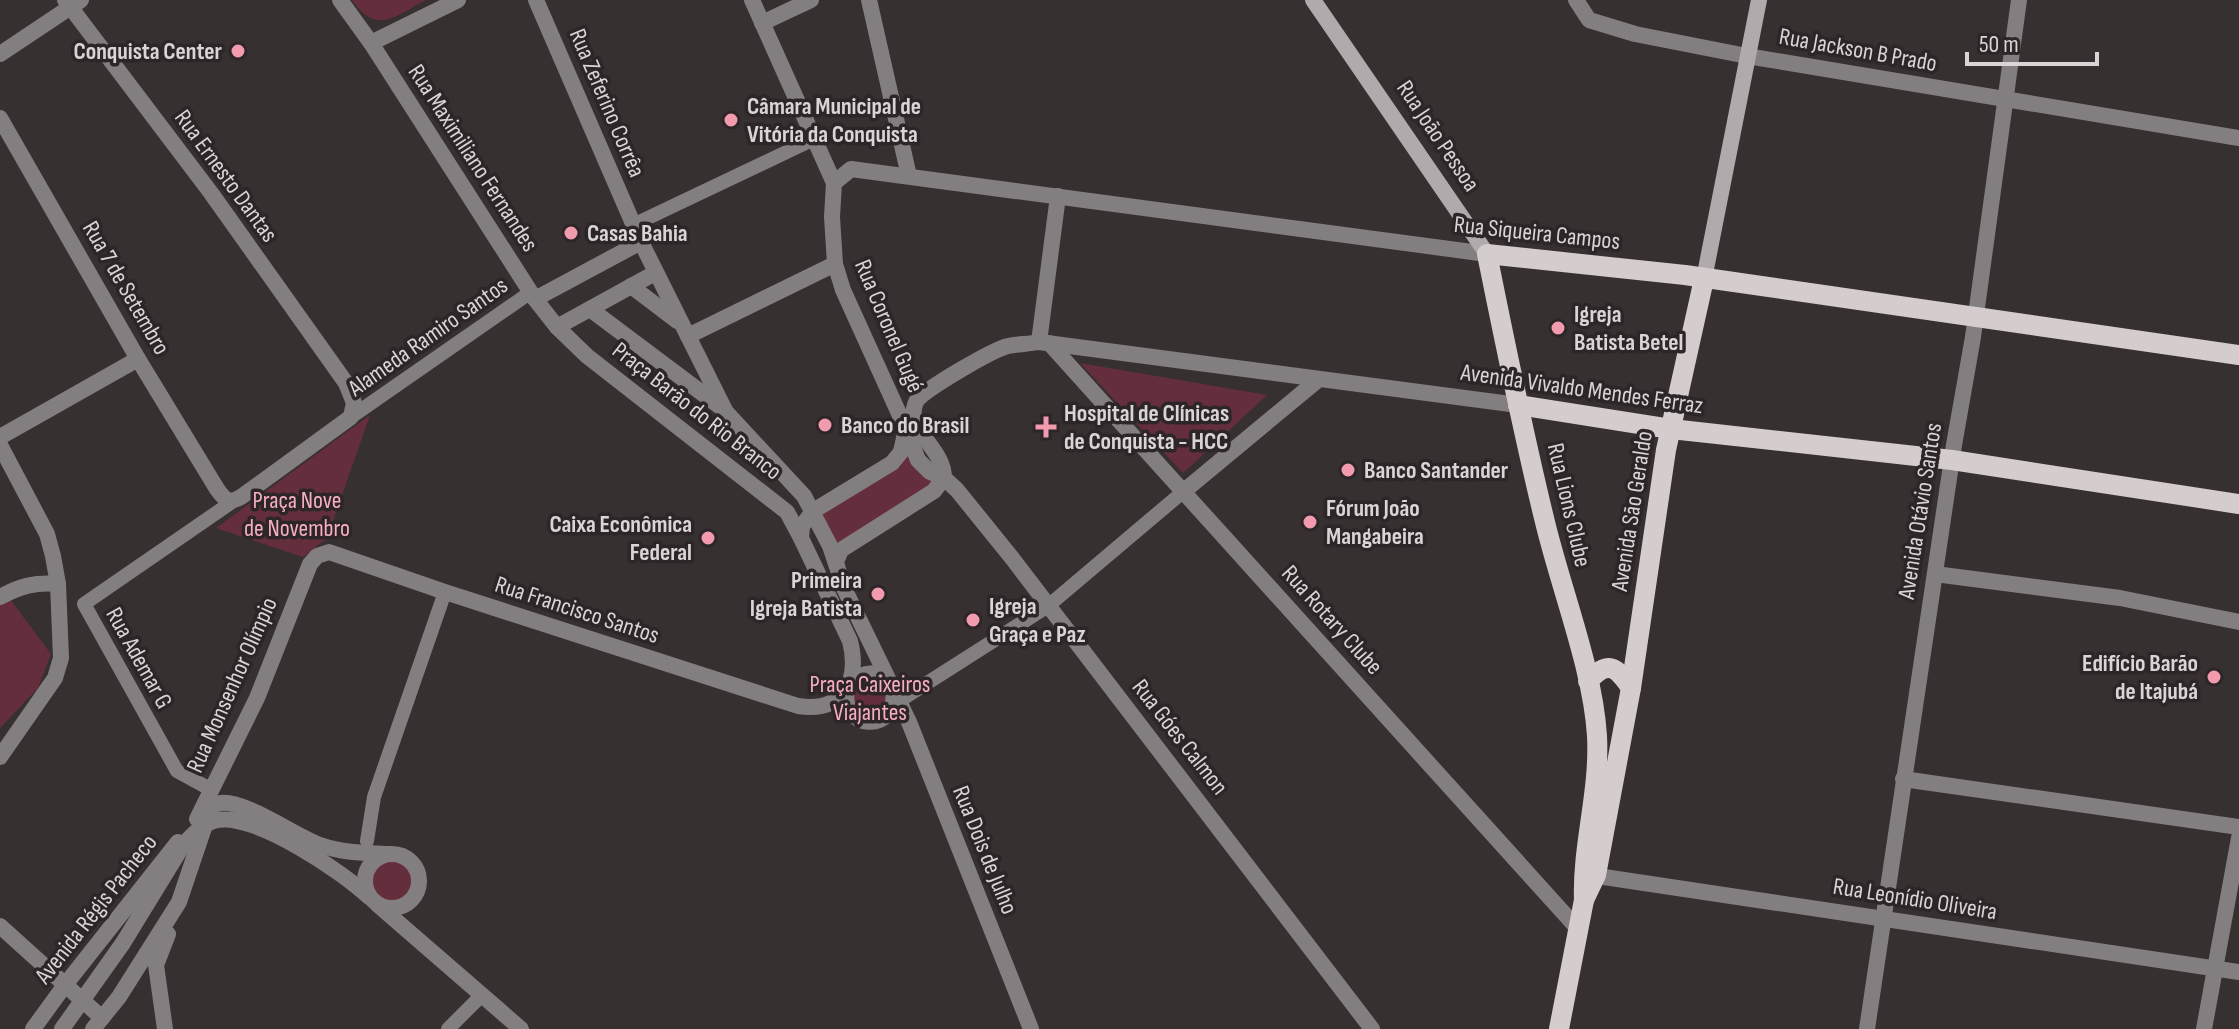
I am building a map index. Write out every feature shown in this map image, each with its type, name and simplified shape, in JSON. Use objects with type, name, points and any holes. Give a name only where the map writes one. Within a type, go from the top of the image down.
[{"type":"main road","name":"Rua João Pessoa","points":[[1313,0],[1487,254],[1518,405]]},
{"type":"main road","name":"Avenida São Geraldo","points":[[1559,1029],[1631,688],[1671,429],[1759,0]]},
{"type":"main road","name":"Rua Siqueira Campos","points":[[1487,254],[1704,279],[2239,355]]},
{"type":"main road","name":"Avenida Vivaldo Mendes Ferraz","points":[[1518,405],[1671,429],[1952,460],[2239,504]]},
{"type":"main road","name":"Rua Lions Clube","points":[[1518,405],[1544,521],[1588,681],[1597,734],[1597,788],[1590,874]]},
{"type":"main road","points":[[1588,681],[1604,668],[1613,668],[1631,688]]},
{"type":"street","name":"Rua Maximiliano Fernandes","points":[[340,0],[371,43],[533,296]]},
{"type":"street","points":[[371,43],[458,0]]},
{"type":"street","name":"Rua Zeferino Corrêa","points":[[536,0],[633,225]]},
{"type":"street","name":"Rua Coronel Gugé","points":[[752,0],[834,183],[832,217],[835,264],[843,290],[906,429],[903,447],[892,463],[813,511]]},
{"type":"street","points":[[762,23],[811,0]]},
{"type":"street","points":[[869,0],[909,176]]},
{"type":"street","name":"Rua Jackson B Prado","points":[[1576,0],[1585,16],[1601,26],[1747,56],[2239,138]]},
{"type":"street","name":"Avenida Otávio Santos","points":[[1867,1029],[1976,318],[2019,0]]},
{"type":"street","points":[[0,54],[72,3]]},
{"type":"street","name":"Rua Ernesto Dantas","points":[[72,3],[346,383],[354,403],[351,417]]},
{"type":"street","name":"Rua 7 de Setembro","points":[[0,118],[138,359],[222,496],[232,502]]},
{"type":"street","points":[[633,225],[814,139]]},
{"type":"street","name":"Rua Siqueira Campos","points":[[834,183],[851,169],[1487,254]]},
{"type":"street","points":[[1044,343],[1058,196]]},
{"type":"street","name":"Praça Barão do Rio Branco","points":[[633,225],[726,412]]},
{"type":"street","points":[[533,296],[641,242]]},
{"type":"street","points":[[685,330],[835,264]]},
{"type":"street","points":[[557,327],[655,273]]},
{"type":"street","name":"Praça Barão do Rio Branco","points":[[631,286],[685,330]]},
{"type":"street","name":"Praça Barão do Rio Branco","points":[[533,296],[557,327],[587,356],[787,512],[801,538]]},
{"type":"street","name":"Alameda Ramiro Santos","points":[[351,417],[533,296]]},
{"type":"street","name":"Praça Barão do Rio Branco","points":[[590,309],[726,412],[804,496],[839,558]]},
{"type":"street","name":"Avenida Vivaldo Mendes Ferraz","points":[[927,392],[1006,346],[1044,343],[1518,405]]},
{"type":"street","name":"Rua Rotary Clube","points":[[1044,343],[1184,491],[1579,930]]},
{"type":"street","points":[[0,437],[138,359]]},
{"type":"street","points":[[894,691],[1048,606],[1319,379]]},
{"type":"street","points":[[887,387],[901,399],[927,392]]},
{"type":"street","points":[[813,511],[802,526],[801,538],[850,641],[854,665],[846,689],[848,709],[857,718],[879,721],[891,710],[894,691],[854,612],[839,558],[934,491],[944,478],[941,461],[914,419],[914,408],[927,392]]},
{"type":"street","points":[[232,502],[291,463],[351,417]]},
{"type":"street","points":[[906,429],[918,460],[930,472],[944,478]]},
{"type":"street","points":[[0,445],[47,534],[58,584],[61,658],[55,678],[0,757]]},
{"type":"street","name":"Rua Góes Calmon","points":[[944,478],[957,490],[1048,606],[1372,1029]]},
{"type":"street","name":"Rua Ademar G","points":[[212,790],[177,771],[84,604],[232,502]]},
{"type":"street","name":"Rua Francisco Santos","points":[[307,570],[312,559],[329,552],[798,706],[816,709],[828,705],[846,689]]},
{"type":"street","name":"Rua Monsenhor Olímpio","points":[[201,822],[212,790],[257,698],[307,570]]},
{"type":"street","points":[[1935,574],[2120,598],[2239,622]]},
{"type":"street","points":[[0,597],[39,582],[58,584]]},
{"type":"street","points":[[367,841],[374,797],[445,592]]},
{"type":"street","points":[[846,689],[861,675],[873,673],[894,691]]},
{"type":"street","name":"Rua Dois de Julho","points":[[894,691],[1031,1029]]},
{"type":"street","points":[[1903,779],[2239,827]]},
{"type":"street","points":[[165,1029],[156,965],[208,808],[221,803],[236,805],[320,845],[346,852],[389,854],[401,855],[418,872],[419,884],[415,896],[406,904],[393,908],[374,901],[364,882],[367,869],[376,858],[389,854]]},
{"type":"street","points":[[201,822],[225,820],[242,823],[271,834],[341,873],[521,1029]]},
{"type":"street","name":"Avenida Régis Pacheco","points":[[62,1029],[97,983],[183,845],[201,822]]},
{"type":"street","name":"Avenida Régis Pacheco","points":[[33,1029],[65,985],[201,822]]},
{"type":"street","points":[[2204,1029],[2239,838]]},
{"type":"street","name":"Rua Leonídio Oliveira","points":[[1590,874],[2239,972]]},
{"type":"street","points":[[0,926],[65,985],[97,1024],[119,997],[179,902]]},
{"type":"street","points":[[448,1029],[482,995]]},
{"type":"green space","points":[[352,0],[426,0],[396,17],[378,20],[361,11]]},
{"type":"green space","points":[[1080,363],[1267,395],[1183,473]]},
{"type":"green space","name":"Praça Nove de Novembro","points":[[370,415],[327,538],[303,557],[216,528]]},
{"type":"green space","points":[[907,439],[941,479],[836,551],[819,511],[866,482]]},
{"type":"green space","points":[[9,598],[51,654],[38,688],[0,728],[0,603]]},
{"type":"green space","name":"Praça Caixeiros Viajantes","points":[[855,678],[885,678],[886,716],[852,715]]},
{"type":"green space","points":[[392,854],[411,862],[419,881],[411,900],[392,908],[373,900],[365,881],[373,862]]},
{"type":"place","name":"Conquista Center","points":[[238,51]]},
{"type":"place","name":"Câmara Municipal de Vitória da Conquista","points":[[731,120]]},
{"type":"place","name":"Casas Bahia","points":[[571,233]]},
{"type":"place","name":"Igreja Batista Betel","points":[[1558,328]]},
{"type":"place","name":"Banco do Brasil","points":[[825,425]]},
{"type":"place","name":"Hospital de Clínicas de Conquista - HCC","points":[[1046,427]]},
{"type":"place","name":"Banco Santander","points":[[1348,470]]},
{"type":"place","name":"Fórum João Mangabeira","points":[[1310,522]]},
{"type":"place","name":"Caixa Econômica Federal","points":[[708,538]]},
{"type":"place","name":"Primeira Igreja Batista","points":[[878,594]]},
{"type":"place","name":"Igreja Graça e Paz","points":[[973,620]]},
{"type":"place","name":"Edifício Barão de Itajubá","points":[[2214,677]]}]
